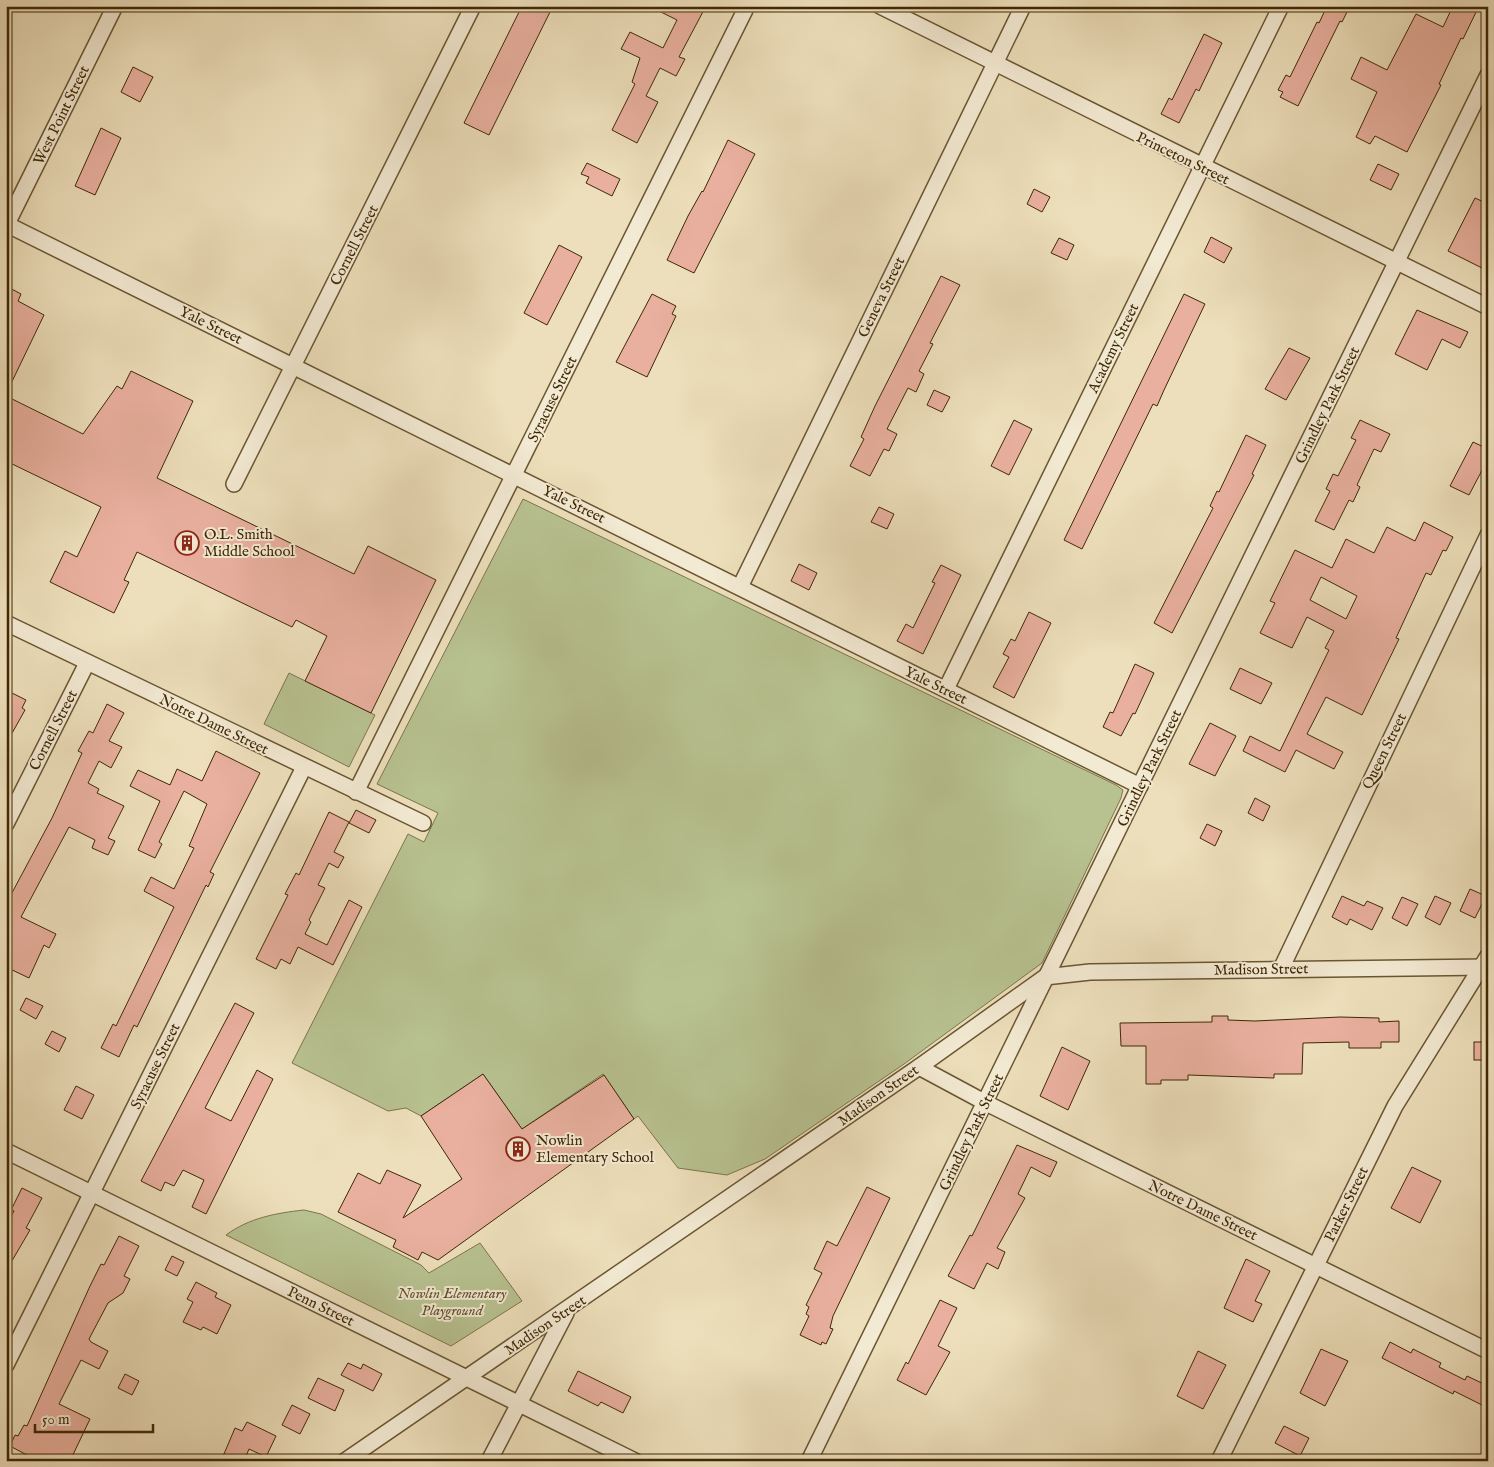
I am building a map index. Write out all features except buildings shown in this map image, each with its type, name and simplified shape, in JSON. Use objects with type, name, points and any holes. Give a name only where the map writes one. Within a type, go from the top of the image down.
[{"type":"street","name":"West Point Street","points":[[6,224],[115,6]]},
{"type":"street","name":"Cornell Street","points":[[234,484],[473,6]]},
{"type":"street","name":"Syracuse Street","points":[[356,792],[747,6]]},
{"type":"street","name":"Princeton Street","points":[[880,6],[1202,167],[1488,306]]},
{"type":"street","name":"Geneva Street","points":[[740,587],[1023,6]]},
{"type":"street","name":"Academy Street","points":[[946,690],[1280,6]]},
{"type":"street","name":"Grindley Park Street","points":[[809,1461],[1488,75]]},
{"type":"street","name":"Yale Street","points":[[6,224],[1140,786]]},
{"type":"street","name":"Queen Street","points":[[1281,969],[1488,535]]},
{"type":"street","name":"Notre Dame Street","points":[[6,623],[423,823]]},
{"type":"street","name":"Cornell Street","points":[[6,824],[87,663]]},
{"type":"street","name":"Syracuse Street","points":[[6,1366],[304,767]]},
{"type":"street","name":"Madison Street","points":[[345,1461],[466,1377],[568,1310],[919,1067],[1045,977],[1090,972],[1486,963]]},
{"type":"street","name":"Parker Street","points":[[1219,1461],[1394,1106],[1486,963]]},
{"type":"street","name":"Notre Dame Street","points":[[919,1067],[986,1103],[1488,1351]]},
{"type":"street","name":"Penn Street","points":[[6,1151],[635,1461]]},
{"type":"street","points":[[489,1461],[517,1403],[568,1310]]},
{"type":"green space","points":[[523,499],[1123,790],[1121,798],[1042,963],[904,1064],[765,1159],[727,1175],[678,1168],[638,1116],[634,1119],[603,1074],[522,1129],[483,1074],[421,1116],[406,1108],[388,1111],[292,1063],[408,834],[424,842],[438,813],[377,784]]},
{"type":"green space","points":[[289,673],[375,715],[349,767],[264,724]]},
{"type":"green space","name":"Nowlin Elementary Playground","points":[[304,1210],[321,1214],[421,1265],[429,1273],[480,1243],[522,1301],[451,1346],[226,1235],[253,1220]]},
{"type":"place","name":"O.L. Smith Middle School","points":[[187,543]]},
{"type":"place","name":"Nowlin Elementary School","points":[[518,1149]]}]
